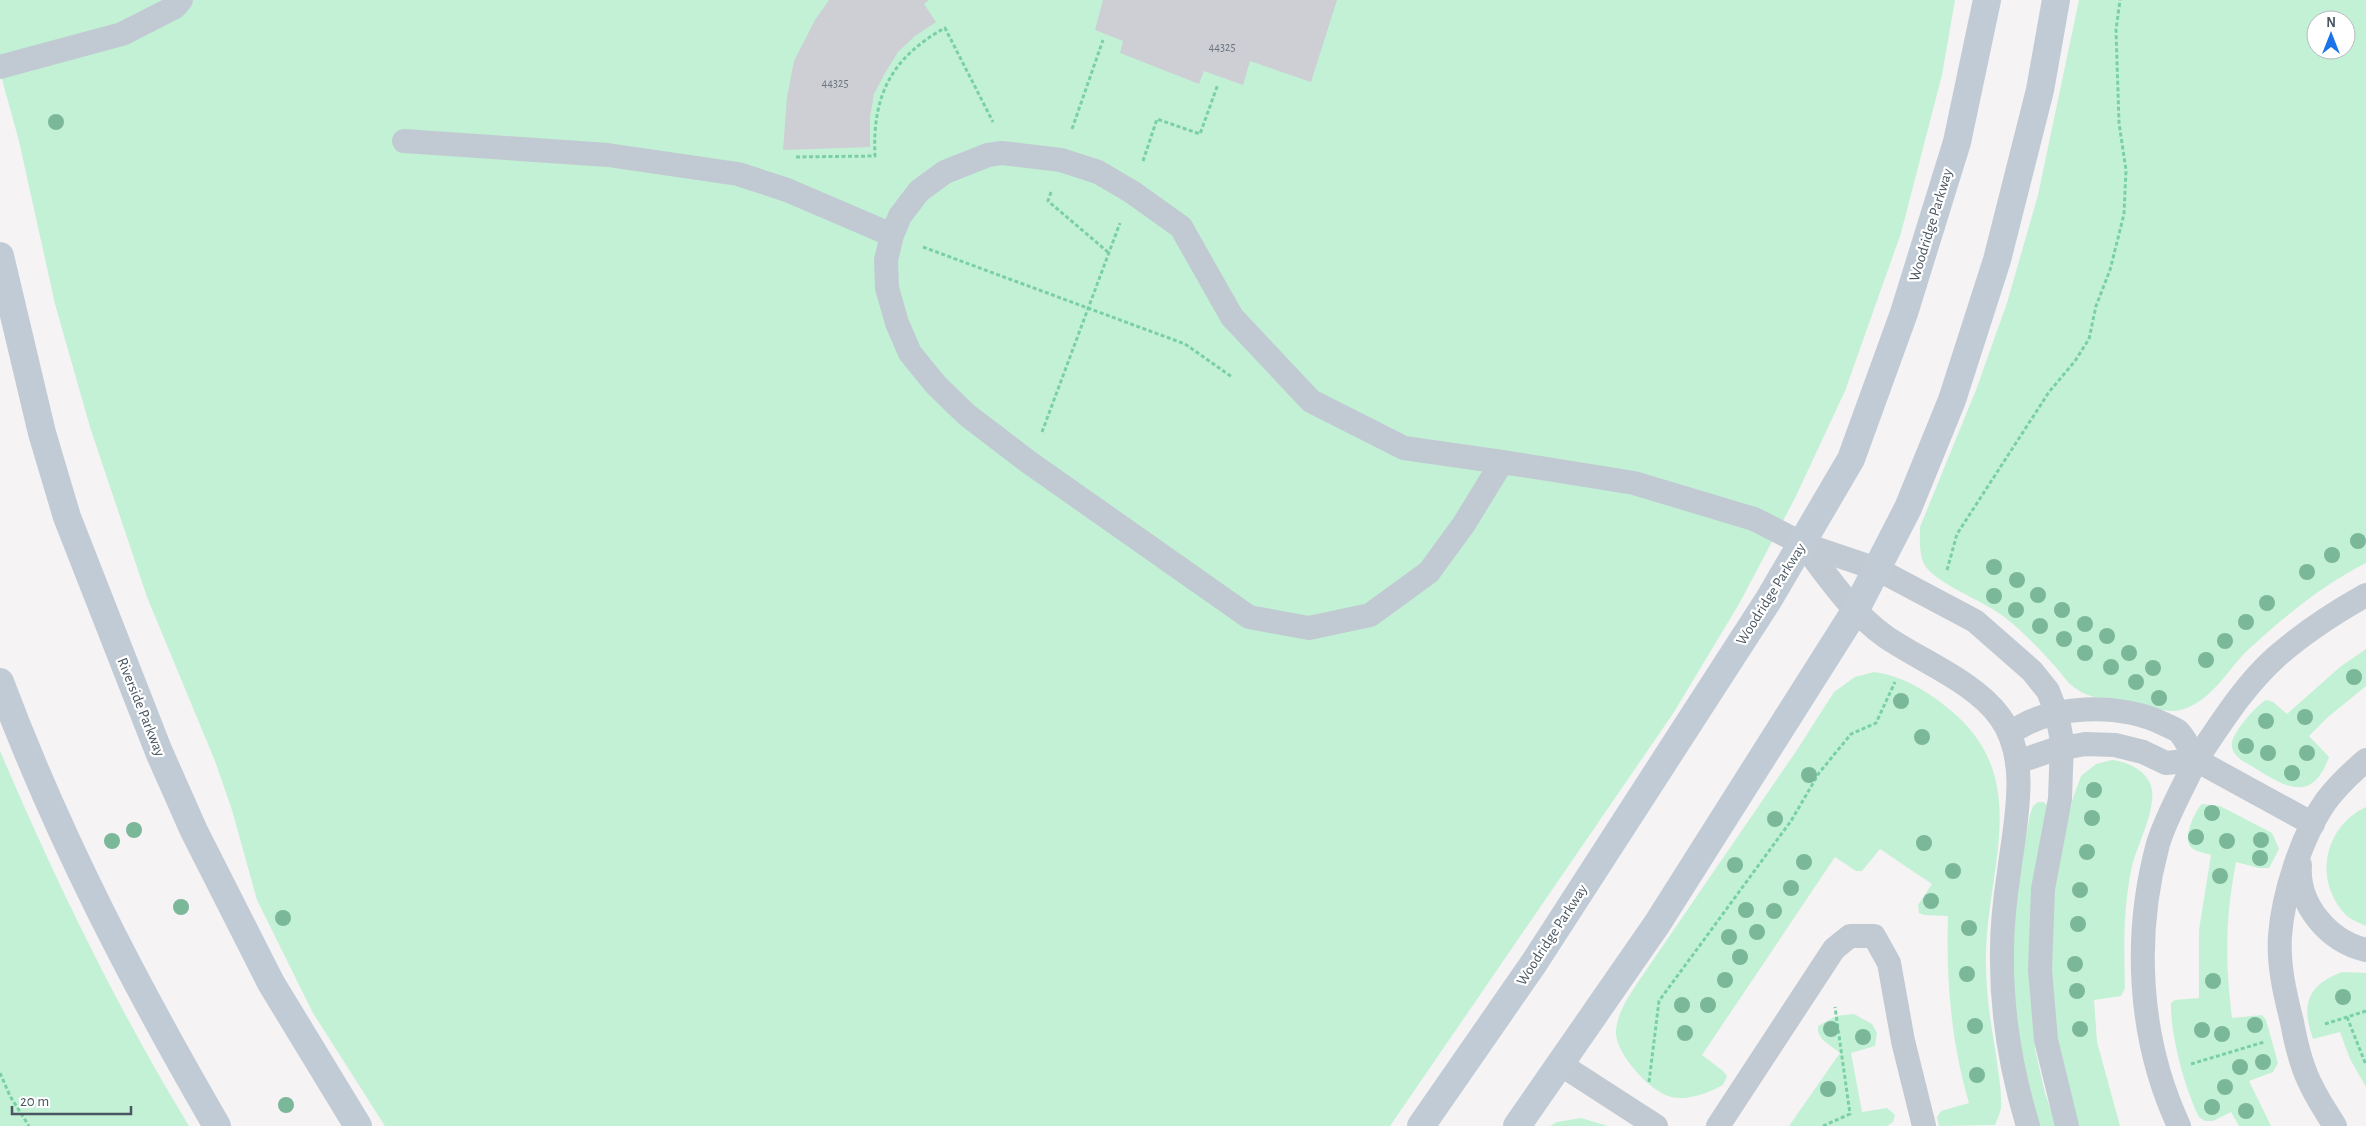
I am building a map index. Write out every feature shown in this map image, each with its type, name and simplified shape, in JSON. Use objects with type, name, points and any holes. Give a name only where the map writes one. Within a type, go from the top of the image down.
[{"type":"street","name":"Woodridge Parkway","points":[[1421,1126],[1534,963],[1803,544],[1851,459],[1904,313],[1957,142],[1987,0]]},
{"type":"street","points":[[1517,1126],[1657,924],[1855,611],[1908,508],[1952,400],[1997,260],[2040,90],[2056,0]]},
{"type":"street","name":"Riverside Parkway","points":[[0,256],[42,433],[66,517],[159,752],[194,831],[271,983],[358,1126]]},
{"type":"street","points":[[0,682],[81,873],[159,1026],[217,1126]]},
{"type":"lane","points":[[0,68],[122,34],[174,7],[181,0]]},
{"type":"lane","points":[[404,141],[608,155],[738,174],[787,190],[892,236]]},
{"type":"lane","points":[[1502,462],[1464,524],[1429,572],[1370,615],[1309,628],[1249,617],[1030,463],[967,415],[936,385],[910,353],[897,323],[887,288],[886,260],[892,236],[900,216],[919,191],[945,172],[988,155],[1002,153],[1061,160],[1098,172],[1132,192],[1181,227],[1232,317],[1311,401],[1404,448],[1502,462],[1634,483],[1754,519],[1803,544],[1877,569],[1975,621],[2032,671],[2048,691],[2057,714],[2061,748],[2060,799],[2043,889],[2040,970],[2046,1040],[2067,1126]]},
{"type":"lane","points":[[1803,544],[1855,611],[1886,637],[1969,688],[1999,716],[2010,734],[2018,773],[2016,823],[2008,878],[2002,951],[2011,1054],[2028,1126]]},
{"type":"lane","points":[[2179,1126],[2168,1102],[2149,1032],[2144,993],[2142,925],[2159,842],[2196,760],[2233,705],[2275,658],[2331,614],[2366,595]]},
{"type":"lane","points":[[2010,734],[2044,718],[2081,709],[2118,710],[2152,718],[2178,731],[2196,760],[2313,824]]},
{"type":"lane","points":[[2016,762],[2061,748],[2085,744],[2115,745],[2143,752],[2166,763],[2196,760]]},
{"type":"lane","points":[[2335,1126],[2311,1086],[2299,1052],[2281,970],[2280,936],[2287,894],[2301,851],[2313,824],[2325,802],[2340,784],[2366,760]]},
{"type":"lane","points":[[2340,784],[2366,776]]},
{"type":"lane","points":[[2301,851],[2299,880],[2308,906],[2324,928],[2347,942],[2366,950]]},
{"type":"lane","points":[[1718,1126],[1828,957],[1834,949],[1850,936],[1874,936],[1888,963],[1903,1041],[1924,1126]]},
{"type":"lane","points":[[1560,1064],[1656,1126]]},
{"type":"path","points":[[788,157],[875,156],[876,110],[900,61],[922,40],[945,28],[993,122],[1000,122]]},
{"type":"path","points":[[1030,463],[1132,192],[1157,118],[1200,134],[1218,84]]},
{"type":"path","points":[[892,236],[1185,344],[1232,377]]},
{"type":"path","points":[[1822,1126],[1850,1114],[1828,957]]},
{"type":"path","points":[[2347,1017],[2366,1065]]},
{"type":"path","points":[[0,1073],[10,1096],[29,1126]]},
{"type":"green space","points":[[0,0],[1955,0],[1942,75],[1901,233],[1845,391],[1795,498],[1739,604],[1674,712],[1390,1126],[385,1126],[313,1013],[257,900],[232,810],[215,761],[147,597],[90,427],[55,304],[19,141],[0,72]]},
{"type":"green space","points":[[2079,0],[2366,0],[2366,563],[2320,591],[2277,624],[2242,656],[2212,691],[2195,704],[2184,709],[2177,711],[2163,710],[2136,702],[2094,697],[2081,692],[2069,683],[2041,650],[2010,621],[1995,610],[1948,585],[1929,571],[1922,560],[1920,527],[1976,390],[2007,303],[2038,195]]},
{"type":"green space","points":[[2366,649],[2366,686],[2328,717],[2309,736],[2329,757],[2321,774],[2312,783],[2302,787],[2279,782],[2241,760],[2235,754],[2232,742],[2235,735],[2244,721],[2262,703],[2266,700],[2273,702],[2287,714],[2340,667]]},
{"type":"green space","points":[[1874,672],[1894,676],[1911,684],[1928,693],[1944,705],[1973,733],[1990,762],[1998,793],[2000,826],[1987,929],[1986,965],[1989,1010],[2001,1095],[2001,1108],[1995,1125],[1939,1126],[1937,1117],[1941,1111],[1969,1103],[1958,1057],[1951,1010],[1948,916],[1919,913],[1918,905],[1932,884],[1880,849],[1862,871],[1856,871],[1835,857],[1702,1055],[1727,1076],[1723,1085],[1704,1094],[1689,1097],[1675,1098],[1668,1096],[1642,1078],[1620,1049],[1616,1030],[1623,1006],[1797,750],[1834,692],[1855,677]]},
{"type":"green space","points":[[0,751],[42,847],[88,942],[136,1035],[189,1126],[0,1126]]},
{"type":"green space","points":[[2112,760],[2131,765],[2142,773],[2150,783],[2152,799],[2148,820],[2133,861],[2128,886],[2124,958],[2125,988],[2121,996],[2094,1000],[2097,1042],[2120,1126],[2078,1126],[2050,1008],[2052,884],[2073,798],[2081,776],[2096,764]]},
{"type":"green space","points":[[2038,802],[2044,802],[2047,805],[2029,979],[2035,1049],[2045,1093],[2056,1126],[2039,1126],[2022,1056],[2014,988],[2013,939],[2021,864],[2030,815],[2033,806]]},
{"type":"green space","points":[[2202,804],[2220,806],[2272,833],[2279,849],[2269,868],[2259,868],[2236,862],[2232,883],[2227,940],[2232,1018],[2262,1015],[2266,1020],[2278,1063],[2273,1072],[2249,1081],[2271,1126],[2239,1126],[2231,1112],[2213,1121],[2205,1121],[2199,1117],[2184,1077],[2176,1045],[2171,1016],[2171,1003],[2175,1000],[2199,998],[2199,930],[2211,855],[2192,848],[2189,844],[2188,832]]},
{"type":"green space","points":[[2366,807],[2366,926],[2348,917],[2336,901],[2329,886],[2327,871],[2328,855],[2341,827],[2352,816]]},
{"type":"green space","points":[[2342,972],[2366,973],[2366,1087],[2350,1059],[2340,1032],[2313,1039],[2309,1027],[2308,1006],[2314,990],[2330,977]]},
{"type":"green space","points":[[1854,1014],[1872,1024],[1877,1033],[1875,1046],[1851,1053],[1862,1112],[1887,1108],[1895,1115],[1893,1122],[1887,1126],[1789,1126],[1840,1053],[1822,1039],[1818,1026],[1836,1016]]},
{"type":"green space","points":[[1581,1118],[1608,1126],[1550,1126],[1557,1122]]},
{"type":"building","points":[[829,0],[929,0],[924,4],[936,22],[915,36],[898,52],[885,73],[874,94],[870,117],[870,147],[783,150],[787,97],[794,61],[815,20]]},
{"type":"building","points":[[1103,0],[1337,0],[1311,82],[1250,61],[1243,85],[1204,71],[1199,84],[1120,53],[1123,41],[1095,30]]}]
